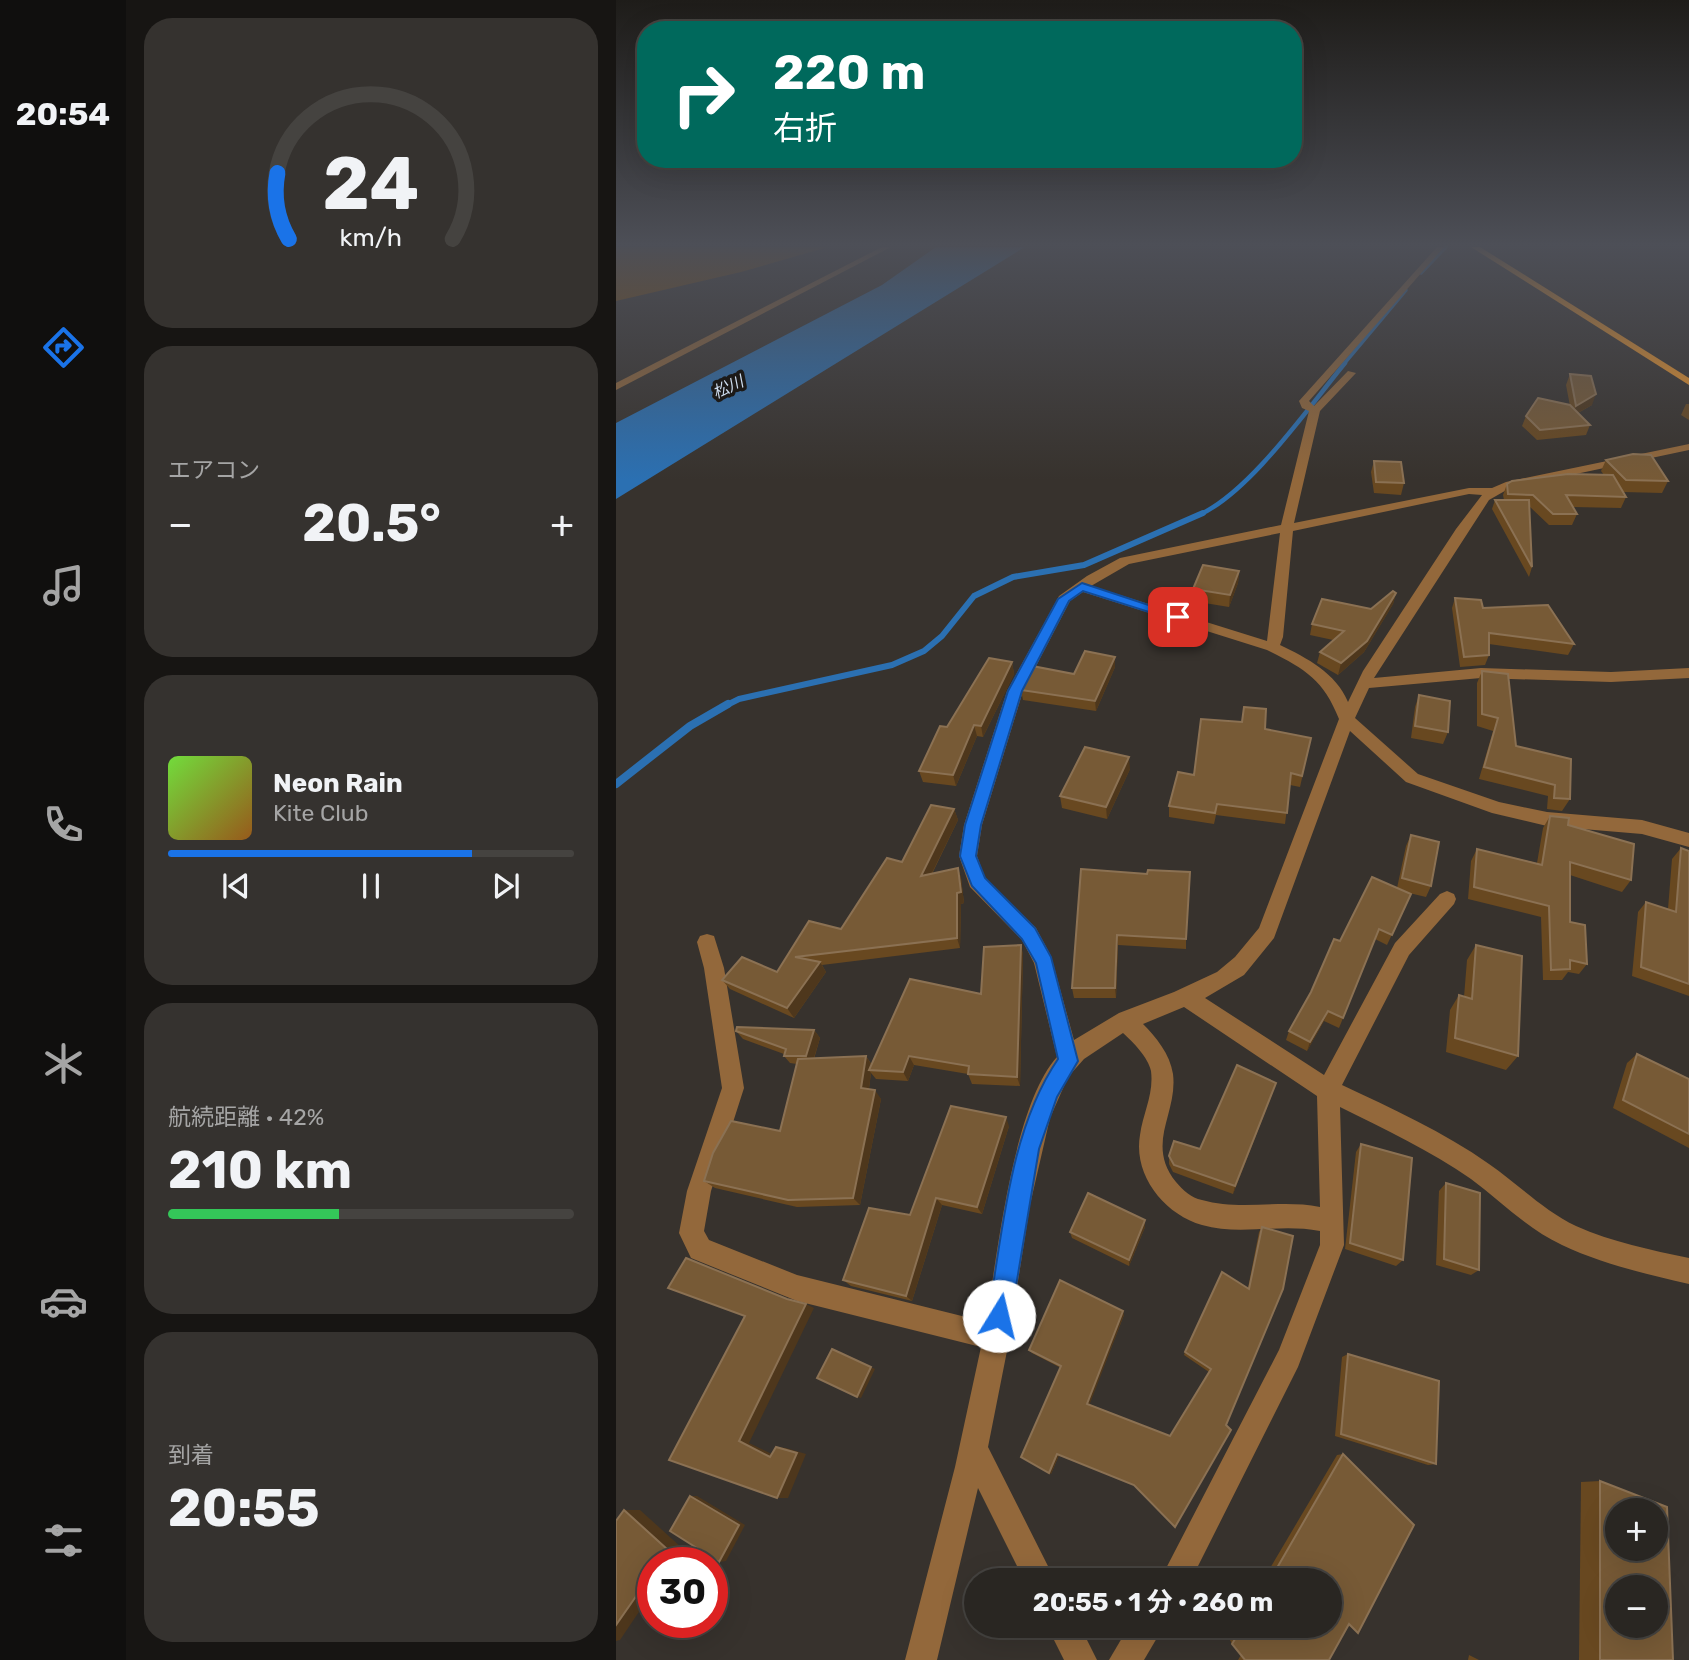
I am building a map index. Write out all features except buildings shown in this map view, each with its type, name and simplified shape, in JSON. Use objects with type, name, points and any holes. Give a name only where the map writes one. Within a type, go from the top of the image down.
[{"type":"main road","points":[[1597,324],[1689,382]]},
{"type":"street","points":[[616,387],[737,324]]},
{"type":"street","points":[[1315,410],[1306,406],[1304,401],[1372,324]]},
{"type":"street","points":[[1272,647],[1276,637],[1287,528],[1315,410],[1351,373]]},
{"type":"street","points":[[921,1660],[974,1449],[1029,1149],[1048,1092],[1069,1061],[1105,1029],[1225,978],[1248,956],[1267,932],[1347,719],[1364,683],[1462,528],[1485,498],[1506,485],[1689,447]]},
{"type":"street","points":[[1069,1061],[1044,962],[1029,934],[978,881],[968,856],[973,825],[1015,691],[1064,599],[1125,561],[1469,491],[1493,492]]},
{"type":"street","points":[[1082,587],[1272,647],[1301,662],[1336,692],[1347,719],[1412,778],[1498,808],[1547,819],[1643,827],[1689,840]]},
{"type":"street","points":[[1364,683],[1391,683],[1476,673],[1545,673],[1620,678],[1656,678],[1689,673]]},
{"type":"street","points":[[1181,1568],[1289,1358],[1332,1245],[1328,1090],[1402,949],[1447,898]]},
{"type":"street","points":[[707,942],[714,968],[733,1088],[699,1191],[691,1233],[700,1249],[797,1288],[996,1338]]},
{"type":"street","points":[[1184,996],[1328,1090],[1391,1120],[1479,1171],[1525,1208],[1568,1235],[1633,1259],[1689,1271]]},
{"type":"street","points":[[1126,1020],[1152,1051],[1162,1072],[1160,1096],[1150,1132],[1152,1164],[1170,1195],[1188,1208],[1230,1217],[1287,1214],[1333,1222]]},
{"type":"street","points":[[974,1449],[1034,1568]]},
{"type":"street","points":[[1069,1638],[1080,1660]]},
{"type":"street","points":[[1125,1660],[1140,1638]]},
{"type":"water","name":"松川","points":[[806,324],[899,324],[616,499],[616,423]]},
{"type":"waterway","points":[[1343,365],[1377,324]]},
{"type":"waterway","points":[[1201,514],[1218,504],[1258,469],[1345,363]]},
{"type":"waterway","points":[[725,706],[739,699],[892,665],[924,651],[942,636],[974,596],[1013,577],[1084,565],[1201,514]]},
{"type":"waterway","points":[[616,784],[690,726],[728,704]]},
{"type":"route","points":[[999,1316],[1029,1149],[1048,1092],[1060,1070],[1069,1061],[1044,962],[1029,934],[978,881],[968,856],[973,825],[1015,691],[1064,599],[1082,587],[1178,617]]}]
